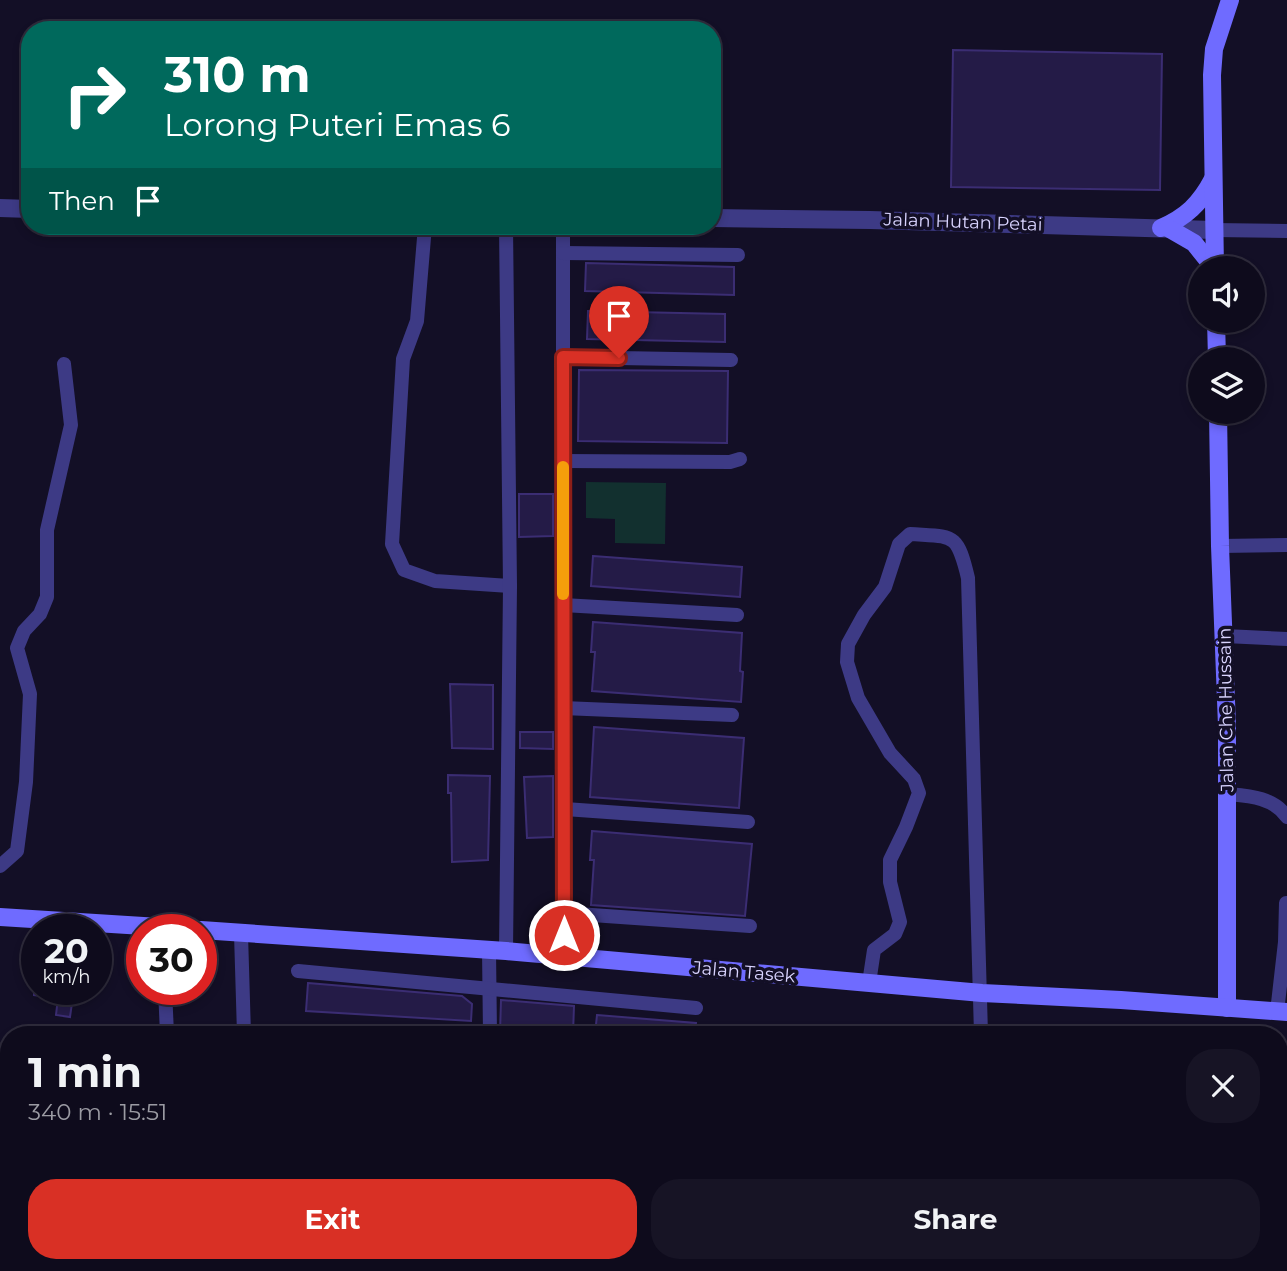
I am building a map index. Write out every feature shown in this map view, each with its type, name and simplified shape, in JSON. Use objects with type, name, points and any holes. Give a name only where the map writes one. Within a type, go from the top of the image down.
[{"type":"main road","points":[[1215,256],[1212,75],[1214,49],[1230,0]]},
{"type":"main road","points":[[1165,228],[1193,209],[1204,197],[1213,178]]},
{"type":"main road","points":[[1165,228],[1194,243],[1205,256]]},
{"type":"main road","name":"Jalan Che Hussain","points":[[1218,424],[1220,546],[1225,636],[1227,1009]]},
{"type":"main road","points":[[0,917],[126,925]]},
{"type":"main road","name":"Jalan Tasek","points":[[217,932],[564,956],[982,993],[1282,1012]]},
{"type":"street","points":[[0,208],[21,209]]},
{"type":"street","name":"Jalan Hutan Petai","points":[[721,218],[1214,230]]},
{"type":"street","points":[[1214,230],[1287,232]]},
{"type":"street","points":[[424,235],[417,321],[403,359],[392,544],[404,570],[435,582],[510,586]]},
{"type":"street","points":[[490,1026],[489,989],[498,951],[510,586],[506,235]]},
{"type":"street","points":[[563,235],[564,956]]},
{"type":"street","points":[[563,253],[738,255]]},
{"type":"street","points":[[563,357],[731,360]]},
{"type":"street","points":[[0,866],[17,851],[26,782],[30,694],[17,648],[24,631],[40,614],[47,597],[47,530],[71,425],[64,364]]},
{"type":"street","points":[[563,461],[730,462],[740,459]]},
{"type":"street","points":[[869,983],[874,950],[895,934],[900,922],[890,882],[890,860],[919,793],[914,779],[890,753],[858,698],[847,662],[848,643],[885,587],[899,544],[910,534],[948,537],[961,549],[968,578],[981,1026]]},
{"type":"street","points":[[1220,546],[1287,545]]},
{"type":"street","points":[[563,605],[737,615]]},
{"type":"street","points":[[1225,636],[1287,639]]},
{"type":"street","points":[[563,708],[732,715]]},
{"type":"street","points":[[1227,794],[1258,797],[1283,810],[1287,817]]},
{"type":"street","points":[[565,809],[748,821]]},
{"type":"street","points":[[1282,1012],[1286,903]]},
{"type":"street","points":[[564,913],[750,926]]},
{"type":"street","points":[[241,934],[244,1026]]},
{"type":"street","points":[[298,971],[696,1008]]},
{"type":"street","points":[[166,1005],[167,1026]]},
{"type":"green space","points":[[586,482],[666,483],[665,544],[615,543],[615,519],[586,518]]},
{"type":"building","points":[[953,50],[1162,54],[1160,190],[951,187]]},
{"type":"building","points":[[586,263],[734,267],[734,295],[585,291]]},
{"type":"building","points":[[588,311],[725,314],[725,342],[587,339]]},
{"type":"building","points":[[579,370],[728,371],[727,443],[578,441]]},
{"type":"building","points":[[519,494],[553,494],[553,536],[519,537]]},
{"type":"building","points":[[593,556],[742,567],[740,597],[591,586]]},
{"type":"building","points":[[593,622],[742,633],[741,702],[592,691],[595,652],[591,652]]},
{"type":"building","points":[[450,684],[493,685],[493,749],[452,748]]},
{"type":"building","points":[[594,727],[744,738],[739,808],[590,797]]},
{"type":"building","points":[[520,732],[553,732],[553,749],[520,748]]},
{"type":"building","points":[[448,775],[490,776],[488,860],[452,862],[451,793],[448,793]]},
{"type":"building","points":[[553,776],[553,837],[527,838],[524,777]]},
{"type":"building","points":[[592,831],[752,844],[745,916],[591,905],[594,860],[590,860]]},
{"type":"building","points":[[308,983],[462,996],[472,1004],[471,1021],[306,1011]]},
{"type":"building","points":[[501,1000],[574,1006],[573,1026],[500,1026]]},
{"type":"building","points":[[57,1005],[72,1005],[70,1017],[56,1015]]},
{"type":"building","points":[[597,1015],[696,1023],[696,1026],[596,1026]]},
{"type":"slow traffic","points":[[563,467],[563,594]]},
{"type":"route","points":[[564,935],[563,357],[619,358]]}]
